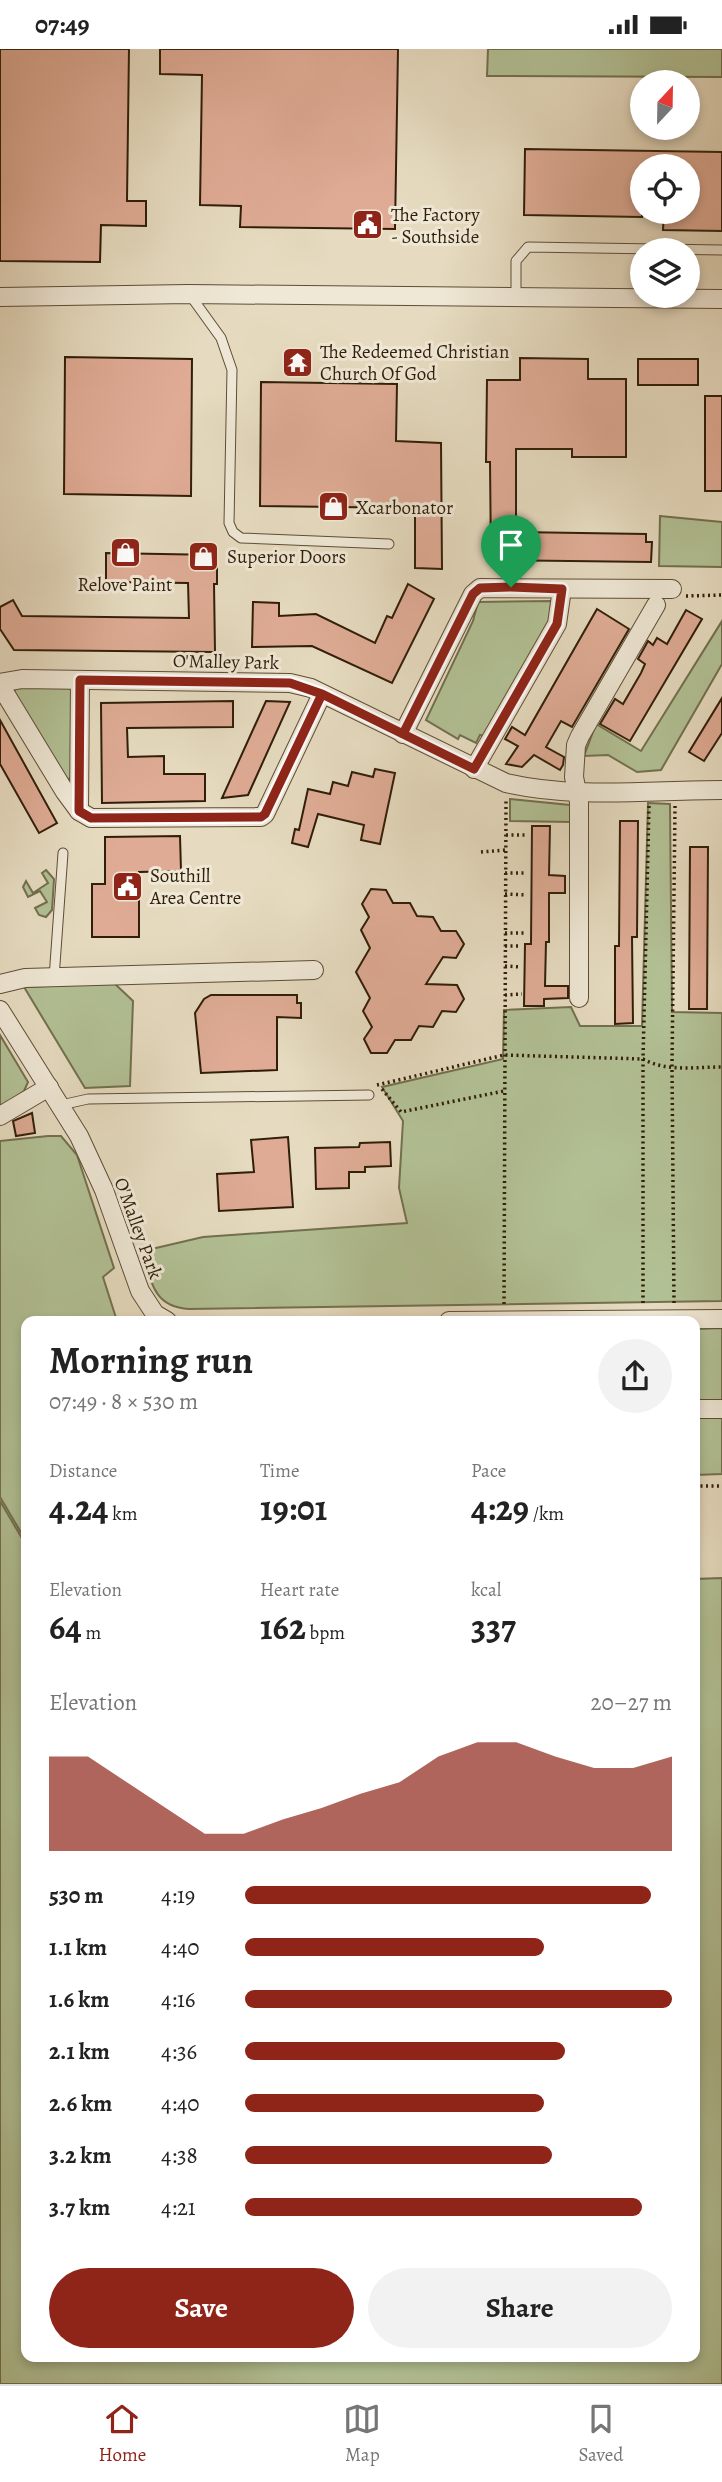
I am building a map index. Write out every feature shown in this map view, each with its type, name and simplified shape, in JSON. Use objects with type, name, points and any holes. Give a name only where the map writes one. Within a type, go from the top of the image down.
[{"type":"street","points":[[0,297],[190,294],[722,299]]},
{"type":"street","points":[[403,734],[473,594],[480,588],[491,586],[676,593]]},
{"type":"street","points":[[474,769],[557,624],[562,589]]},
{"type":"street","points":[[579,998],[578,791],[574,777],[580,736],[656,605]]},
{"type":"street","name":"O'Malley Park","points":[[0,684],[22,678],[290,683],[322,694],[506,783],[531,789],[578,791],[722,790]]},
{"type":"street","points":[[79,811],[80,680]]},
{"type":"street","points":[[0,684],[65,792],[79,811],[91,818],[261,817],[265,814],[322,694]]},
{"type":"street","points":[[0,984],[17,979],[314,970]]},
{"type":"street","name":"O'Malley Park","points":[[0,1010],[79,1136],[104,1190],[139,1291],[158,1316]]},
{"type":"street","points":[[0,1116],[49,1087]]},
{"type":"street","points":[[700,1319],[722,1319]]},
{"type":"street","points":[[700,1409],[722,1409]]},
{"type":"lane","points":[[516,297],[516,261],[528,247],[722,250]]},
{"type":"lane","points":[[190,294],[221,338],[232,370],[229,523],[233,532],[241,538],[389,544]]},
{"type":"lane","points":[[54,978],[63,853]]},
{"type":"lane","points":[[61,1105],[88,1099],[369,1095]]},
{"type":"path","points":[[676,593],[722,595]]},
{"type":"path","points":[[505,1316],[506,783]]},
{"type":"path","points":[[643,1316],[643,1059],[650,790]]},
{"type":"path","points":[[674,1316],[672,1067],[676,790]]},
{"type":"path","points":[[506,835],[528,835]]},
{"type":"path","points":[[481,852],[506,850]]},
{"type":"path","points":[[506,873],[527,873]]},
{"type":"path","points":[[505,894],[527,895]]},
{"type":"path","points":[[505,933],[526,933]]},
{"type":"path","points":[[505,946],[520,946]]},
{"type":"path","points":[[505,967],[520,967]]},
{"type":"path","points":[[505,995],[522,995]]},
{"type":"path","points":[[369,1095],[378,1084],[504,1055],[643,1059],[655,1066],[722,1067]]},
{"type":"path","points":[[378,1084],[401,1112],[504,1091]]},
{"type":"path","points":[[700,1486],[722,1486]]},
{"type":"green space","points":[[488,49],[722,49],[722,77],[700,77],[700,70],[630,70],[630,77],[487,76]]},
{"type":"green space","points":[[660,516],[722,522],[722,567],[659,566]]},
{"type":"green space","points":[[551,601],[550,619],[484,736],[480,735],[476,743],[460,735],[458,739],[426,720],[473,621],[478,602]]},
{"type":"green space","points":[[722,621],[722,664],[661,770],[637,772],[608,755],[584,756],[596,724],[641,751]]},
{"type":"green space","points":[[16,686],[66,686],[74,689],[72,775],[69,779],[64,780],[13,696]]},
{"type":"green space","points":[[510,799],[570,805],[571,822],[510,821]]},
{"type":"green space","points":[[648,803],[670,804],[672,1012],[722,1013],[722,1301],[189,1309],[167,1303],[160,1297],[151,1282],[143,1251],[203,1237],[407,1223],[399,1188],[403,1121],[382,1087],[503,1059],[504,1010],[571,1007],[580,1026],[642,1026]]},
{"type":"green space","points":[[46,870],[54,879],[52,910],[46,917],[39,915],[35,908],[47,902],[40,891],[28,897],[23,887],[26,881],[33,893],[48,883],[42,873]]},
{"type":"green space","points":[[114,983],[133,1001],[130,1086],[85,1088],[24,987]]},
{"type":"green space","points":[[0,1035],[28,1082],[24,1091],[0,1109]]},
{"type":"green space","points":[[61,1136],[77,1155],[114,1268],[103,1277],[115,1316],[21,1316],[21,1533],[0,1497],[0,1141]]},
{"type":"green space","points":[[722,1328],[722,1474],[700,1475],[700,1329]]},
{"type":"green space","points":[[0,1501],[21,1537],[21,2362],[700,2362],[700,1579],[722,1578],[722,2384],[0,2384]]},
{"type":"building","points":[[0,49],[129,49],[127,201],[146,201],[146,226],[101,225],[100,262],[0,261]]},
{"type":"building","points":[[160,49],[398,49],[395,229],[240,227],[241,206],[200,205],[202,75],[160,74]]},
{"type":"building","points":[[525,149],[722,152],[722,231],[663,230],[663,224],[700,224],[700,154],[630,154],[630,217],[524,215]]},
{"type":"building","points":[[65,357],[192,359],[191,496],[64,494]]},
{"type":"building","points":[[520,358],[588,359],[588,379],[626,379],[626,457],[572,457],[572,449],[516,449],[516,532],[646,534],[646,542],[652,542],[651,562],[491,560],[490,462],[486,462],[487,380],[520,380]]},
{"type":"building","points":[[638,359],[698,359],[698,385],[638,385]]},
{"type":"building","points":[[261,382],[397,384],[396,441],[441,443],[442,569],[415,568],[415,508],[260,506]]},
{"type":"building","points":[[705,396],[722,396],[722,491],[705,491]]},
{"type":"building","points":[[106,553],[217,555],[217,584],[214,584],[215,652],[14,650],[0,629],[0,607],[13,600],[22,616],[189,618],[188,583],[106,582]]},
{"type":"building","points":[[408,584],[434,599],[392,683],[312,646],[252,647],[253,602],[279,603],[279,616],[316,614],[375,643],[387,616],[392,618]]},
{"type":"building","points":[[597,609],[629,629],[572,727],[561,721],[546,747],[564,757],[563,765],[560,770],[534,755],[522,767],[506,764],[518,746],[505,739],[512,727],[525,735]]},
{"type":"building","points":[[686,610],[702,619],[630,741],[600,724],[615,699],[623,704],[641,673],[645,664],[638,659],[648,641],[653,645],[657,638],[667,644]]},
{"type":"building","points":[[722,698],[722,733],[704,761],[689,752]]},
{"type":"building","points":[[233,701],[233,727],[127,728],[128,757],[164,756],[164,774],[205,774],[205,801],[102,803],[101,703]]},
{"type":"building","points":[[266,701],[290,702],[248,795],[222,798]]},
{"type":"building","points":[[0,720],[57,823],[39,833],[0,764]]},
{"type":"building","points":[[375,769],[395,773],[380,844],[361,840],[364,825],[318,814],[308,847],[292,843],[295,829],[299,830],[308,789],[330,794],[333,782],[348,786],[352,772],[373,777]]},
{"type":"building","points":[[620,821],[638,821],[637,937],[632,937],[633,1023],[615,1024],[615,946],[619,946]]},
{"type":"building","points":[[532,826],[550,826],[549,875],[565,876],[565,893],[549,893],[549,942],[546,942],[545,986],[568,986],[568,998],[544,999],[544,1006],[524,1006],[525,944],[531,944]]},
{"type":"building","points":[[180,836],[181,871],[139,872],[139,937],[92,937],[92,884],[105,884],[105,837]]},
{"type":"building","points":[[690,847],[708,847],[707,1009],[689,1009]]},
{"type":"building","points":[[371,889],[386,890],[393,903],[410,903],[417,916],[433,917],[441,931],[456,931],[464,944],[456,958],[443,957],[426,984],[457,985],[464,999],[456,1012],[442,1011],[433,1027],[419,1026],[411,1040],[395,1040],[387,1053],[371,1053],[364,1039],[372,1027],[363,1011],[370,998],[356,972],[370,948],[361,930],[369,917],[362,904]]},
{"type":"building","points":[[211,995],[297,995],[297,1003],[301,1003],[301,1018],[277,1017],[277,1070],[201,1073],[195,1013],[204,999]]},
{"type":"building","points":[[32,1113],[35,1133],[16,1136],[13,1121]]},
{"type":"building","points":[[288,1137],[293,1207],[219,1211],[217,1174],[254,1172],[251,1140]]},
{"type":"building","points":[[390,1142],[391,1166],[365,1167],[365,1172],[349,1172],[349,1188],[316,1189],[315,1148],[359,1147],[360,1143]]},
{"type":"place","name":"The Factory - Southside","points":[[368,225]]},
{"type":"place","name":"The Redeemed Christian Church Of God","points":[[297,362]]},
{"type":"place","name":"Xcarbonator","points":[[333,507]]},
{"type":"place","name":"Relove Paint","points":[[125,553]]},
{"type":"place","name":"Superior Doors","points":[[204,556]]},
{"type":"place","name":"Southill Area Centre","points":[[127,886]]},
{"type":"route","points":[[511,587],[480,588],[473,594],[403,734],[311,688],[290,683],[80,680],[79,811],[91,818],[261,817],[265,814],[322,694],[403,734],[474,769],[557,624],[561,607],[562,589],[511,587]]}]
